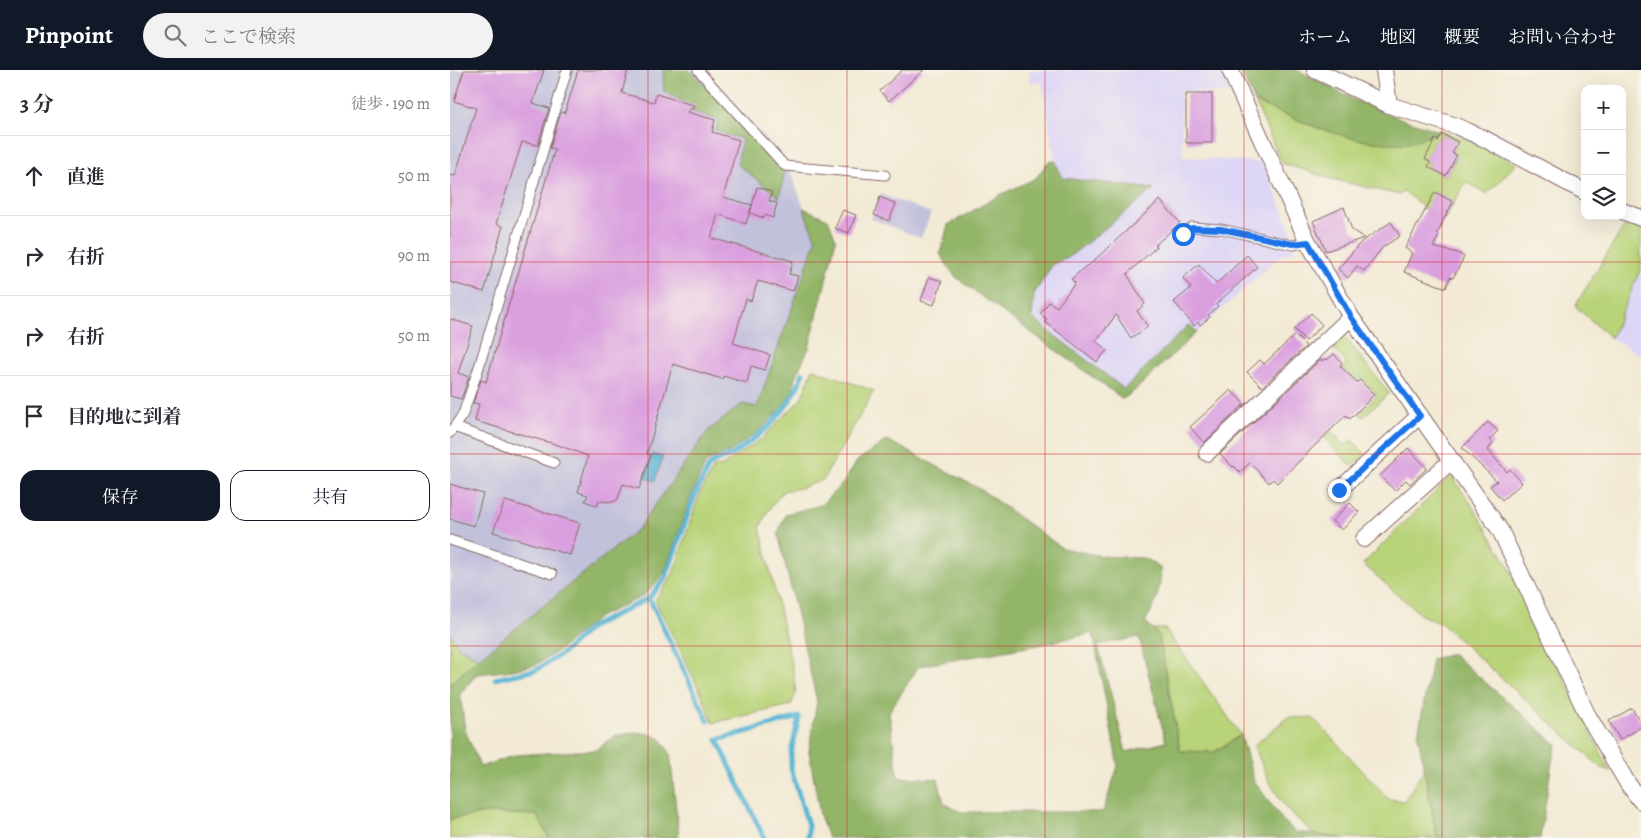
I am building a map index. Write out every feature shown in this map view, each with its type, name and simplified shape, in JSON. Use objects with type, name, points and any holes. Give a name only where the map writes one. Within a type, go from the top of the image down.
[{"type":"street","points":[[1230,70],[1308,242],[1351,317],[1500,530],[1587,714],[1628,784],[1641,801]]},
{"type":"street","points":[[1314,70],[1389,105],[1456,126],[1483,138],[1581,190]]},
{"type":"street","points":[[1384,70],[1389,105]]},
{"type":"street","points":[[1626,212],[1641,218]]},
{"type":"street","points":[[1207,454],[1351,317]]},
{"type":"street","points":[[1339,490],[1420,416]]},
{"type":"street","points":[[1364,539],[1452,460]]},
{"type":"lane","points":[[554,463],[452,430],[463,414],[479,367],[566,70]]},
{"type":"lane","points":[[698,70],[785,166],[886,176]]},
{"type":"lane","points":[[1183,234],[1192,228],[1221,229],[1293,244],[1308,242]]},
{"type":"lane","points":[[450,540],[552,574]]},
{"type":"shaded area","points":[[450,70],[707,70],[714,82],[788,165],[816,240],[757,407],[708,431],[638,529],[479,658],[460,648],[450,634]]},
{"type":"shaded area","points":[[1028,70],[1219,70],[1231,93],[1180,91],[1183,157],[1262,162],[1293,234],[1288,238],[1296,251],[1280,256],[1197,332],[1189,324],[1124,390],[1032,318],[1034,294],[1053,264],[1068,258],[1154,189],[1063,178],[1055,161],[1042,82],[1031,83]]},
{"type":"shaded area","points":[[880,194],[931,213],[921,238],[871,219]]},
{"type":"shaded area","points":[[1641,268],[1641,355],[1611,338]]},
{"type":"green space","points":[[663,70],[690,70],[785,171],[779,197],[737,164],[742,139],[716,131],[718,120],[680,107],[681,100],[664,92]]},
{"type":"green space","points":[[1240,70],[1297,70],[1354,100],[1439,131],[1415,142],[1407,143],[1368,141],[1329,132],[1255,102]]},
{"type":"green space","points":[[1255,102],[1320,129],[1409,143],[1439,131],[1480,144],[1516,164],[1487,194],[1466,182],[1444,220],[1425,209],[1404,191],[1399,195],[1328,178],[1282,163]],"holes":[[[1442,134],[1458,142],[1452,153],[1457,156],[1446,176],[1428,167],[1430,162],[1425,159],[1435,140],[1438,141]],[[1435,192],[1453,202],[1445,217]]]},
{"type":"green space","points":[[1055,161],[1063,178],[1154,189],[1068,258],[1053,264],[1034,294],[1032,318],[1124,389],[1189,324],[1197,332],[1133,392],[1123,399],[963,283],[954,275],[940,254],[948,225],[1000,195],[1036,178],[1048,162]]},
{"type":"green space","points":[[803,208],[828,219],[836,240],[809,348],[795,377],[793,391],[782,408],[759,431],[731,451],[706,462],[690,499],[664,574],[643,596],[599,617],[555,653],[535,665],[477,674],[460,694],[465,730],[480,767],[516,755],[596,750],[615,736],[635,732],[650,734],[661,739],[670,753],[679,838],[549,838],[537,815],[487,813],[450,819],[450,684],[479,658],[638,529],[708,431],[742,404],[757,407],[816,240]]},
{"type":"green space","points":[[1626,223],[1641,226],[1641,268],[1611,338],[1575,306]]},
{"type":"green space","points":[[1340,334],[1345,337],[1389,393],[1363,417],[1359,414],[1377,395],[1361,377],[1352,384],[1320,419],[1344,445],[1352,440],[1366,455],[1351,466],[1304,417],[1326,384],[1347,363],[1329,345]]},
{"type":"green space","points":[[813,369],[874,391],[823,480],[800,488],[783,491],[768,511],[760,527],[793,670],[796,693],[791,705],[713,723],[702,695],[655,600],[673,574],[699,495],[714,467],[722,466],[760,440],[801,399]]},
{"type":"green space","points":[[887,440],[980,489],[1062,548],[1102,556],[1142,558],[1152,562],[1161,569],[1157,596],[1145,621],[1159,636],[1180,751],[1214,752],[1241,735],[1254,781],[1281,818],[1295,832],[1341,838],[828,838],[820,815],[809,751],[817,701],[778,533],[786,514],[821,505],[844,482],[857,461]],"holes":[[[1093,633],[1118,766],[1103,812],[961,812],[944,803],[938,779],[898,777],[889,712],[919,666],[1039,645]],[[1139,637],[1166,742],[1126,752],[1098,645]]]},
{"type":"green space","points":[[1451,476],[1468,499],[1508,565],[1610,771],[1602,768],[1562,733],[1442,624],[1421,615],[1363,564]]},
{"type":"green space","points":[[1153,629],[1165,629],[1241,735],[1214,752],[1180,751],[1159,636]]},
{"type":"green space","points":[[450,634],[460,648],[479,658],[450,684]]},
{"type":"green space","points":[[1453,654],[1557,745],[1552,761],[1540,838],[1437,838],[1418,735],[1432,659]]},
{"type":"green space","points":[[1288,717],[1313,718],[1389,799],[1404,801],[1424,770],[1437,838],[1341,838],[1314,834],[1286,808],[1268,780],[1254,745]]},
{"type":"green space","points":[[487,813],[537,815],[549,838],[450,838],[450,819]]},
{"type":"water","points":[[652,454],[663,457],[655,481],[645,478]]},
{"type":"building","points":[[464,70],[544,70],[533,103],[549,108],[538,145],[522,142],[496,224],[503,226],[484,292],[450,282],[450,175],[455,176],[476,108],[454,101]]},
{"type":"building","points":[[578,70],[628,70],[622,93],[654,102],[656,94],[696,106],[687,112],[715,120],[712,132],[739,140],[723,197],[752,205],[746,224],[718,214],[711,238],[793,261],[789,274],[798,276],[793,291],[758,281],[751,301],[746,299],[733,343],[770,355],[765,370],[751,366],[747,383],[723,376],[722,379],[673,364],[647,454],[651,455],[639,489],[623,484],[618,499],[613,502],[599,501],[597,506],[585,501],[588,495],[578,492],[588,456],[558,445],[475,421],[479,404],[473,403],[481,380],[486,382],[555,149],[550,148],[561,112],[565,113]]},
{"type":"building","points":[[902,70],[924,70],[889,101],[880,91]]},
{"type":"building","points":[[1186,94],[1212,94],[1212,143],[1186,143]]},
{"type":"building","points":[[1442,134],[1458,142],[1452,153],[1457,155],[1446,176],[1428,167],[1430,162],[1425,159],[1435,139],[1438,141]]},
{"type":"building","points":[[757,187],[772,192],[769,201],[777,203],[773,218],[765,215],[764,218],[750,213]]},
{"type":"building","points":[[1435,192],[1453,202],[1437,234],[1439,236],[1433,247],[1458,253],[1464,257],[1453,278],[1450,277],[1446,288],[1404,272],[1412,253],[1405,248]]},
{"type":"building","points":[[880,197],[896,204],[889,221],[874,215]]},
{"type":"building","points":[[1160,200],[1180,223],[1127,274],[1145,304],[1137,311],[1148,327],[1131,338],[1116,315],[1096,341],[1107,350],[1097,362],[1045,322],[1047,319],[1040,314],[1049,302],[1057,307],[1075,283],[1071,279],[1088,266]]},
{"type":"building","points":[[1344,207],[1352,230],[1364,238],[1326,251],[1313,221]]},
{"type":"building","points":[[843,210],[856,215],[849,233],[835,228]]},
{"type":"building","points":[[1391,222],[1400,236],[1383,247],[1364,271],[1357,266],[1348,278],[1338,269],[1361,242]]},
{"type":"building","points":[[1247,255],[1257,267],[1216,304],[1218,306],[1208,315],[1210,317],[1200,325],[1198,322],[1194,326],[1174,302],[1191,288],[1183,278],[1199,264],[1216,284]]},
{"type":"building","points":[[929,277],[942,281],[934,305],[921,301]]},
{"type":"building","points":[[1311,313],[1322,325],[1306,341],[1294,329]]},
{"type":"building","points":[[450,319],[473,326],[458,373],[469,377],[461,399],[450,396]]},
{"type":"building","points":[[1295,335],[1306,346],[1262,387],[1247,372],[1260,360],[1264,364]]},
{"type":"building","points":[[1334,354],[1342,363],[1340,366],[1357,382],[1360,380],[1374,395],[1350,419],[1346,415],[1277,483],[1273,479],[1269,483],[1250,463],[1240,472],[1220,454],[1321,359],[1322,361],[1325,358],[1327,360]]},
{"type":"building","points":[[1231,390],[1244,404],[1204,443],[1190,427]]},
{"type":"building","points":[[1488,422],[1498,431],[1490,439],[1493,443],[1488,450],[1507,472],[1510,469],[1522,483],[1502,500],[1490,486],[1497,481],[1462,448]]},
{"type":"building","points":[[1408,448],[1427,468],[1410,484],[1406,480],[1395,491],[1380,476]]},
{"type":"building","points":[[450,484],[483,494],[474,526],[450,519]]},
{"type":"building","points":[[505,501],[580,523],[570,555],[493,532]]},
{"type":"building","points":[[1350,503],[1359,512],[1342,530],[1332,521]]},
{"type":"building","points":[[1632,708],[1641,723],[1641,727],[1620,740],[1609,721]]},
{"type":"waterway","points":[[495,679],[536,670],[563,653],[591,627],[649,598],[666,577],[694,497],[709,466],[733,454],[766,429],[784,409],[798,386],[803,373]]},
{"type":"waterway","points":[[649,598],[708,721]]},
{"type":"waterway","points":[[717,740],[799,717],[791,753],[791,769],[808,825],[808,838]]},
{"type":"waterway","points":[[717,739],[764,838]]},
{"type":"route","points":[[1183,234],[1192,228],[1221,229],[1293,244],[1308,242],[1351,317],[1420,416],[1339,490]]}]
